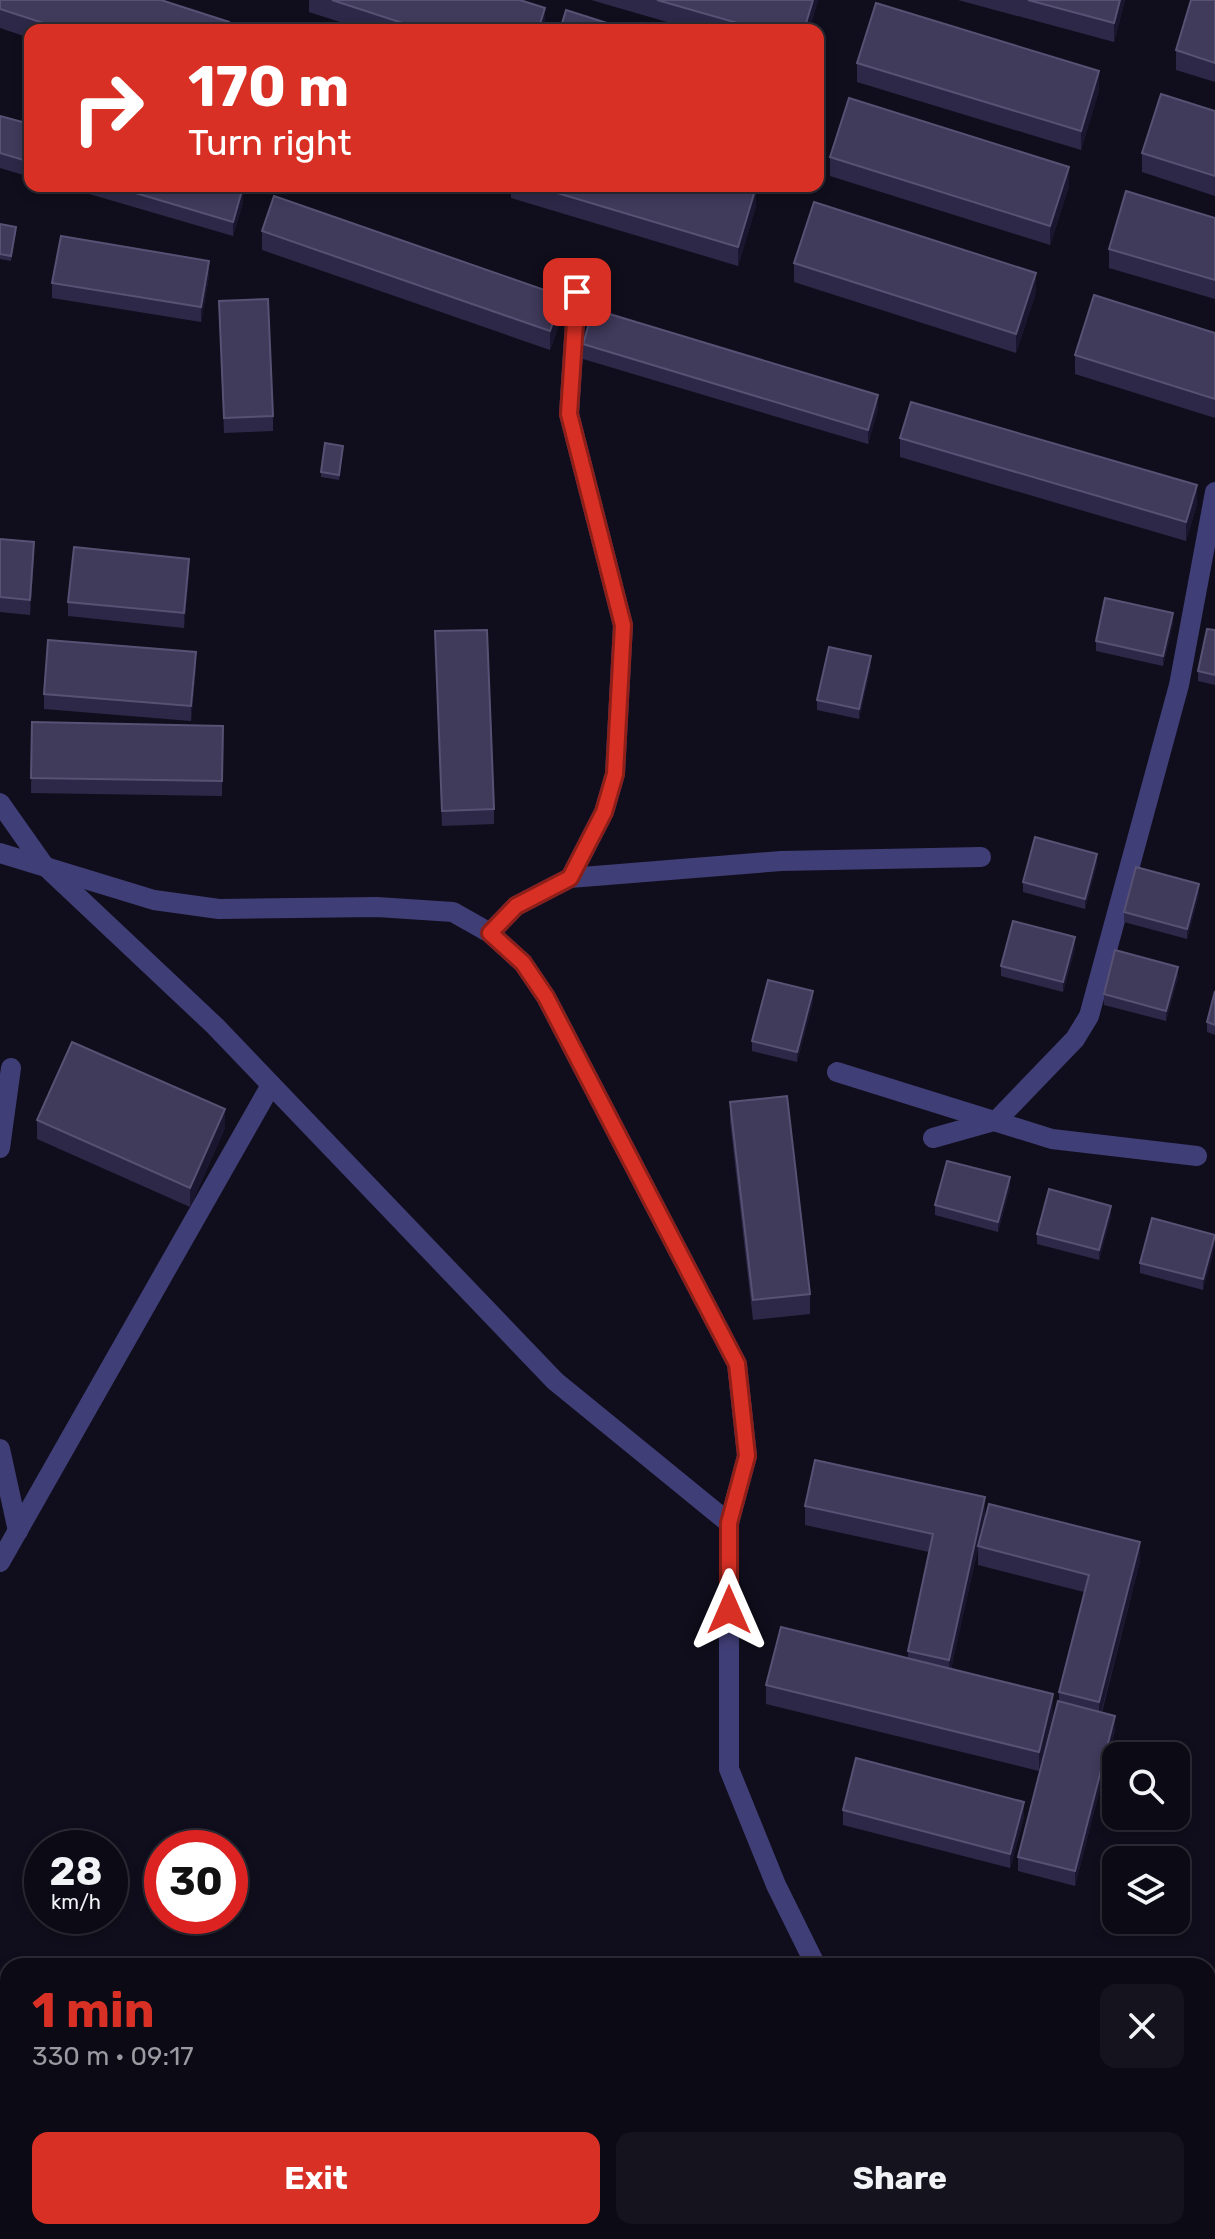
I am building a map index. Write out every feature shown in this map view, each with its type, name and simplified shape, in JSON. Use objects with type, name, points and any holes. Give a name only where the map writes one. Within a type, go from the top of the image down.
[{"type":"street","points":[[570,878],[604,812],[615,774],[623,625],[569,414],[577,292]]},
{"type":"street","points":[[933,1138],[997,1120],[1075,1039],[1089,1016],[1179,685],[1215,492]]},
{"type":"street","points":[[0,803],[43,864],[215,1026],[555,1381],[729,1523]]},
{"type":"street","points":[[0,853],[154,900],[219,909],[377,907],[453,912],[490,933],[523,963],[546,997],[737,1364],[747,1456],[729,1523],[729,1769],[776,1885],[812,1958]]},
{"type":"street","points":[[490,933],[516,906],[570,878],[781,861],[981,857]]},
{"type":"street","points":[[0,1148],[11,1068]]},
{"type":"street","points":[[837,1072],[1071,1143],[1197,1156]]},
{"type":"street","points":[[0,1562],[271,1085]]},
{"type":"street","points":[[0,1449],[18,1531]]},
{"type":"building","points":[[0,0],[161,0],[229,22],[46,24],[0,9]]},
{"type":"building","points":[[332,0],[520,0],[545,8],[540,24],[406,24]]},
{"type":"building","points":[[657,0],[813,0],[806,24],[741,24]]},
{"type":"building","points":[[1028,0],[1120,0],[1114,23]]},
{"type":"building","points":[[1191,0],[1215,0],[1215,63],[1176,50]]},
{"type":"building","points":[[876,3],[1099,71],[1081,131],[857,63]]},
{"type":"building","points":[[566,10],[610,24],[562,24]]},
{"type":"building","points":[[1161,94],[1215,111],[1215,176],[1142,153]]},
{"type":"building","points":[[849,98],[1069,167],[1050,226],[830,157]]},
{"type":"building","points":[[0,116],[24,122],[24,160],[0,153]]},
{"type":"building","points":[[1126,191],[1215,218],[1215,280],[1109,249]]},
{"type":"building","points":[[132,192],[242,192],[233,222]]},
{"type":"building","points":[[554,192],[754,192],[738,247]]},
{"type":"building","points":[[274,196],[562,296],[550,331],[262,231]]},
{"type":"building","points":[[814,202],[1036,273],[1016,334],[794,263]]},
{"type":"building","points":[[0,224],[16,227],[11,256],[0,254]]},
{"type":"building","points":[[61,236],[209,261],[201,307],[52,283]]},
{"type":"building","points":[[1094,295],[1215,333],[1215,399],[1075,355]]},
{"type":"building","points":[[268,299],[273,416],[224,418],[219,301]]},
{"type":"building","points":[[593,309],[878,395],[868,430],[583,344]]},
{"type":"building","points":[[911,402],[1197,485],[1186,522],[900,438]]},
{"type":"building","points":[[325,443],[343,446],[339,475],[321,472]]},
{"type":"building","points":[[0,539],[34,542],[30,600],[0,597]]},
{"type":"building","points":[[74,547],[189,559],[184,613],[68,602]]},
{"type":"building","points":[[1105,598],[1173,613],[1163,656],[1096,641]]},
{"type":"building","points":[[1207,629],[1215,630],[1215,675],[1198,671]]},
{"type":"building","points":[[487,630],[494,809],[442,811],[435,631]]},
{"type":"building","points":[[48,640],[196,652],[191,706],[44,694]]},
{"type":"building","points":[[829,647],[871,656],[859,709],[817,700]]},
{"type":"building","points":[[32,722],[223,726],[222,781],[31,778]]},
{"type":"building","points":[[1035,837],[1097,854],[1085,899],[1023,882]]},
{"type":"building","points":[[1136,867],[1199,884],[1187,929],[1124,912]]},
{"type":"building","points":[[1013,921],[1075,937],[1063,982],[1001,966]]},
{"type":"building","points":[[1115,950],[1178,967],[1166,1011],[1104,994]]},
{"type":"building","points":[[768,980],[813,991],[797,1052],[752,1041]]},
{"type":"building","points":[[1215,991],[1215,1025],[1207,1022]]},
{"type":"building","points":[[72,1042],[225,1109],[190,1188],[37,1120]]},
{"type":"building","points":[[787,1096],[810,1294],[753,1300],[730,1102]]},
{"type":"building","points":[[947,1161],[1010,1177],[998,1222],[935,1205]]},
{"type":"building","points":[[1049,1189],[1111,1206],[1099,1250],[1037,1234]]},
{"type":"building","points":[[1152,1218],[1215,1235],[1203,1279],[1140,1263]]},
{"type":"building","points":[[815,1460],[985,1497],[949,1660],[908,1651],[933,1534],[805,1506]]},
{"type":"building","points":[[989,1504],[1140,1542],[1099,1702],[1059,1692],[1089,1575],[978,1546]]},
{"type":"building","points":[[781,1627],[1053,1694],[1039,1752],[766,1685]]},
{"type":"building","points":[[1058,1701],[1115,1716],[1108,1742],[1102,1742],[1102,1766],[1075,1871],[1018,1857]]},
{"type":"building","points":[[856,1758],[1024,1802],[1010,1854],[843,1810]]},
{"type":"route","points":[[577,292],[569,414],[623,625],[615,774],[604,812],[570,878],[535,893],[516,906],[490,933],[523,963],[546,997],[737,1364],[747,1456],[729,1523],[729,1610]]}]
